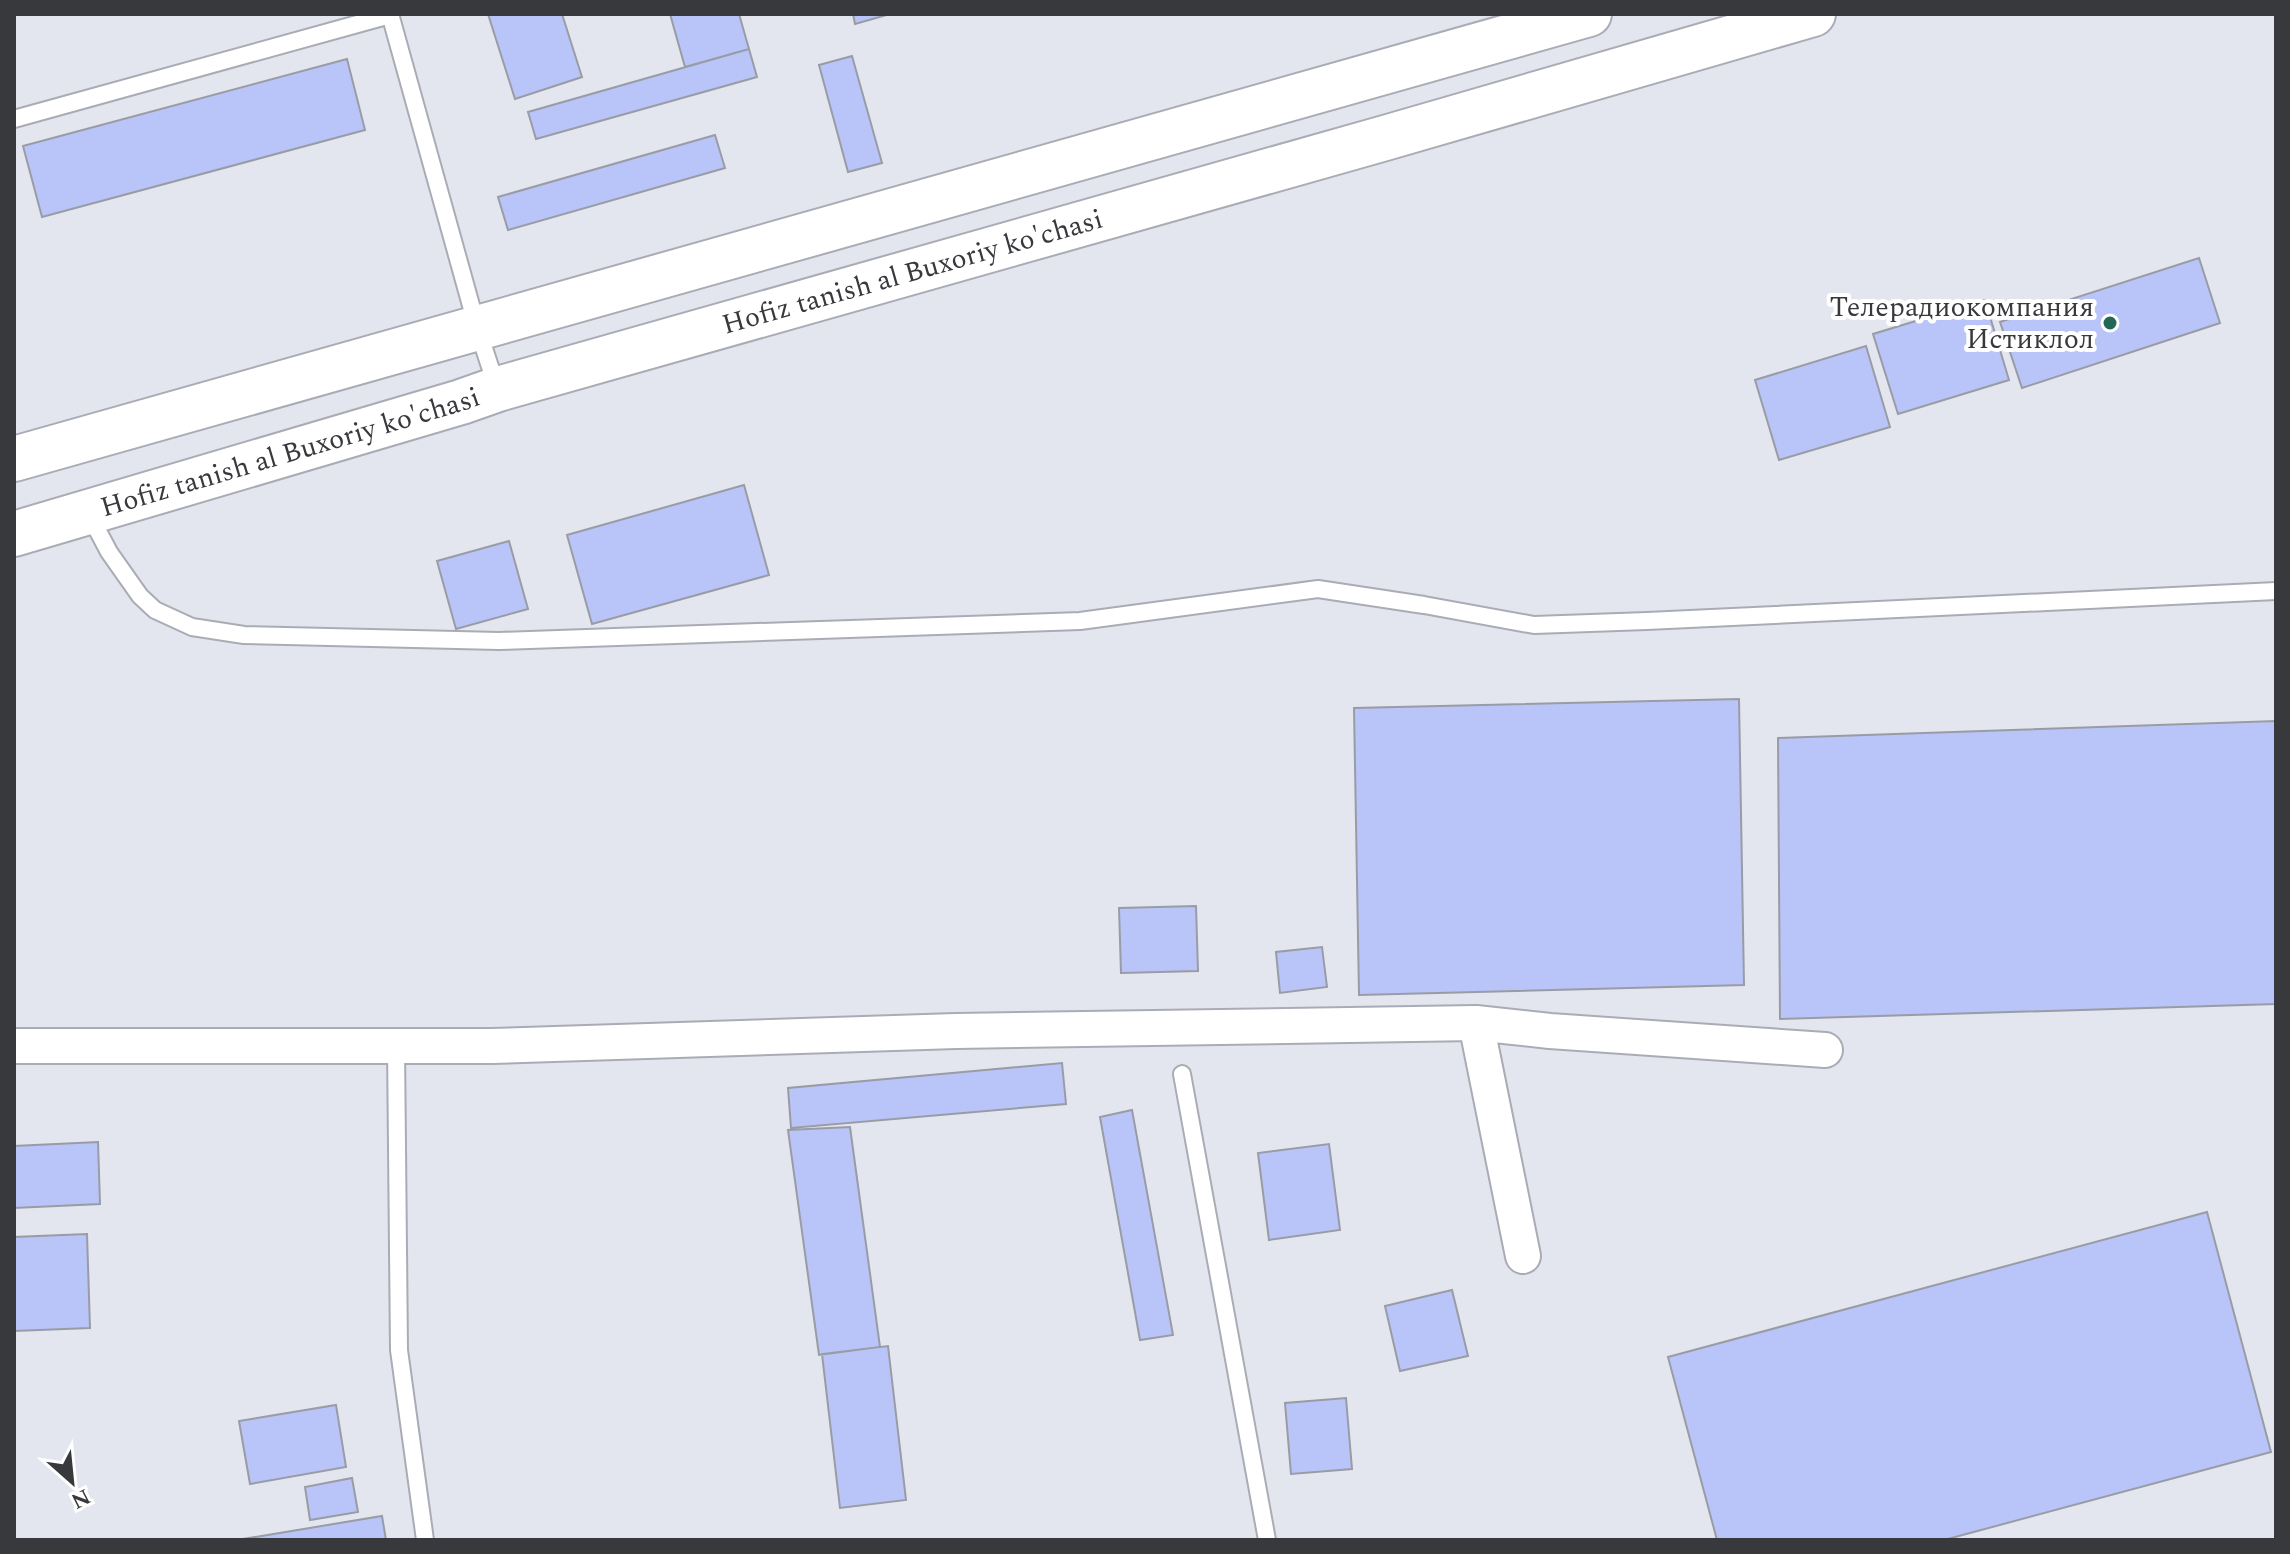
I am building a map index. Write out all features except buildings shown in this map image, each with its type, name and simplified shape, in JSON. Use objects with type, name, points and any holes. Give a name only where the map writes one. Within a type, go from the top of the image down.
[{"type":"main road","points":[[14,459],[1589,14]]},
{"type":"main road","name":"Hofiz tanish al Buxoriy ko'chasi","points":[[14,534],[1695,30],[1813,14]]},
{"type":"street","points":[[1476,1023],[1523,1256]]},
{"type":"street","points":[[14,1046],[492,1046],[956,1031],[1476,1023],[1825,1050]]},
{"type":"lane","points":[[14,119],[390,14],[477,327],[498,389]]},
{"type":"lane","points":[[88,512],[109,552],[140,596],[155,610],[192,627],[244,635],[499,641],[1080,621],[1318,589],[1534,625],[2276,591]]},
{"type":"lane","points":[[396,1046],[399,1350],[425,1540]]},
{"type":"lane","points":[[1182,1074],[1267,1540]]},
{"type":"place","name":"Телерадиокомпания Истиклол","points":[[2110,323]]}]
